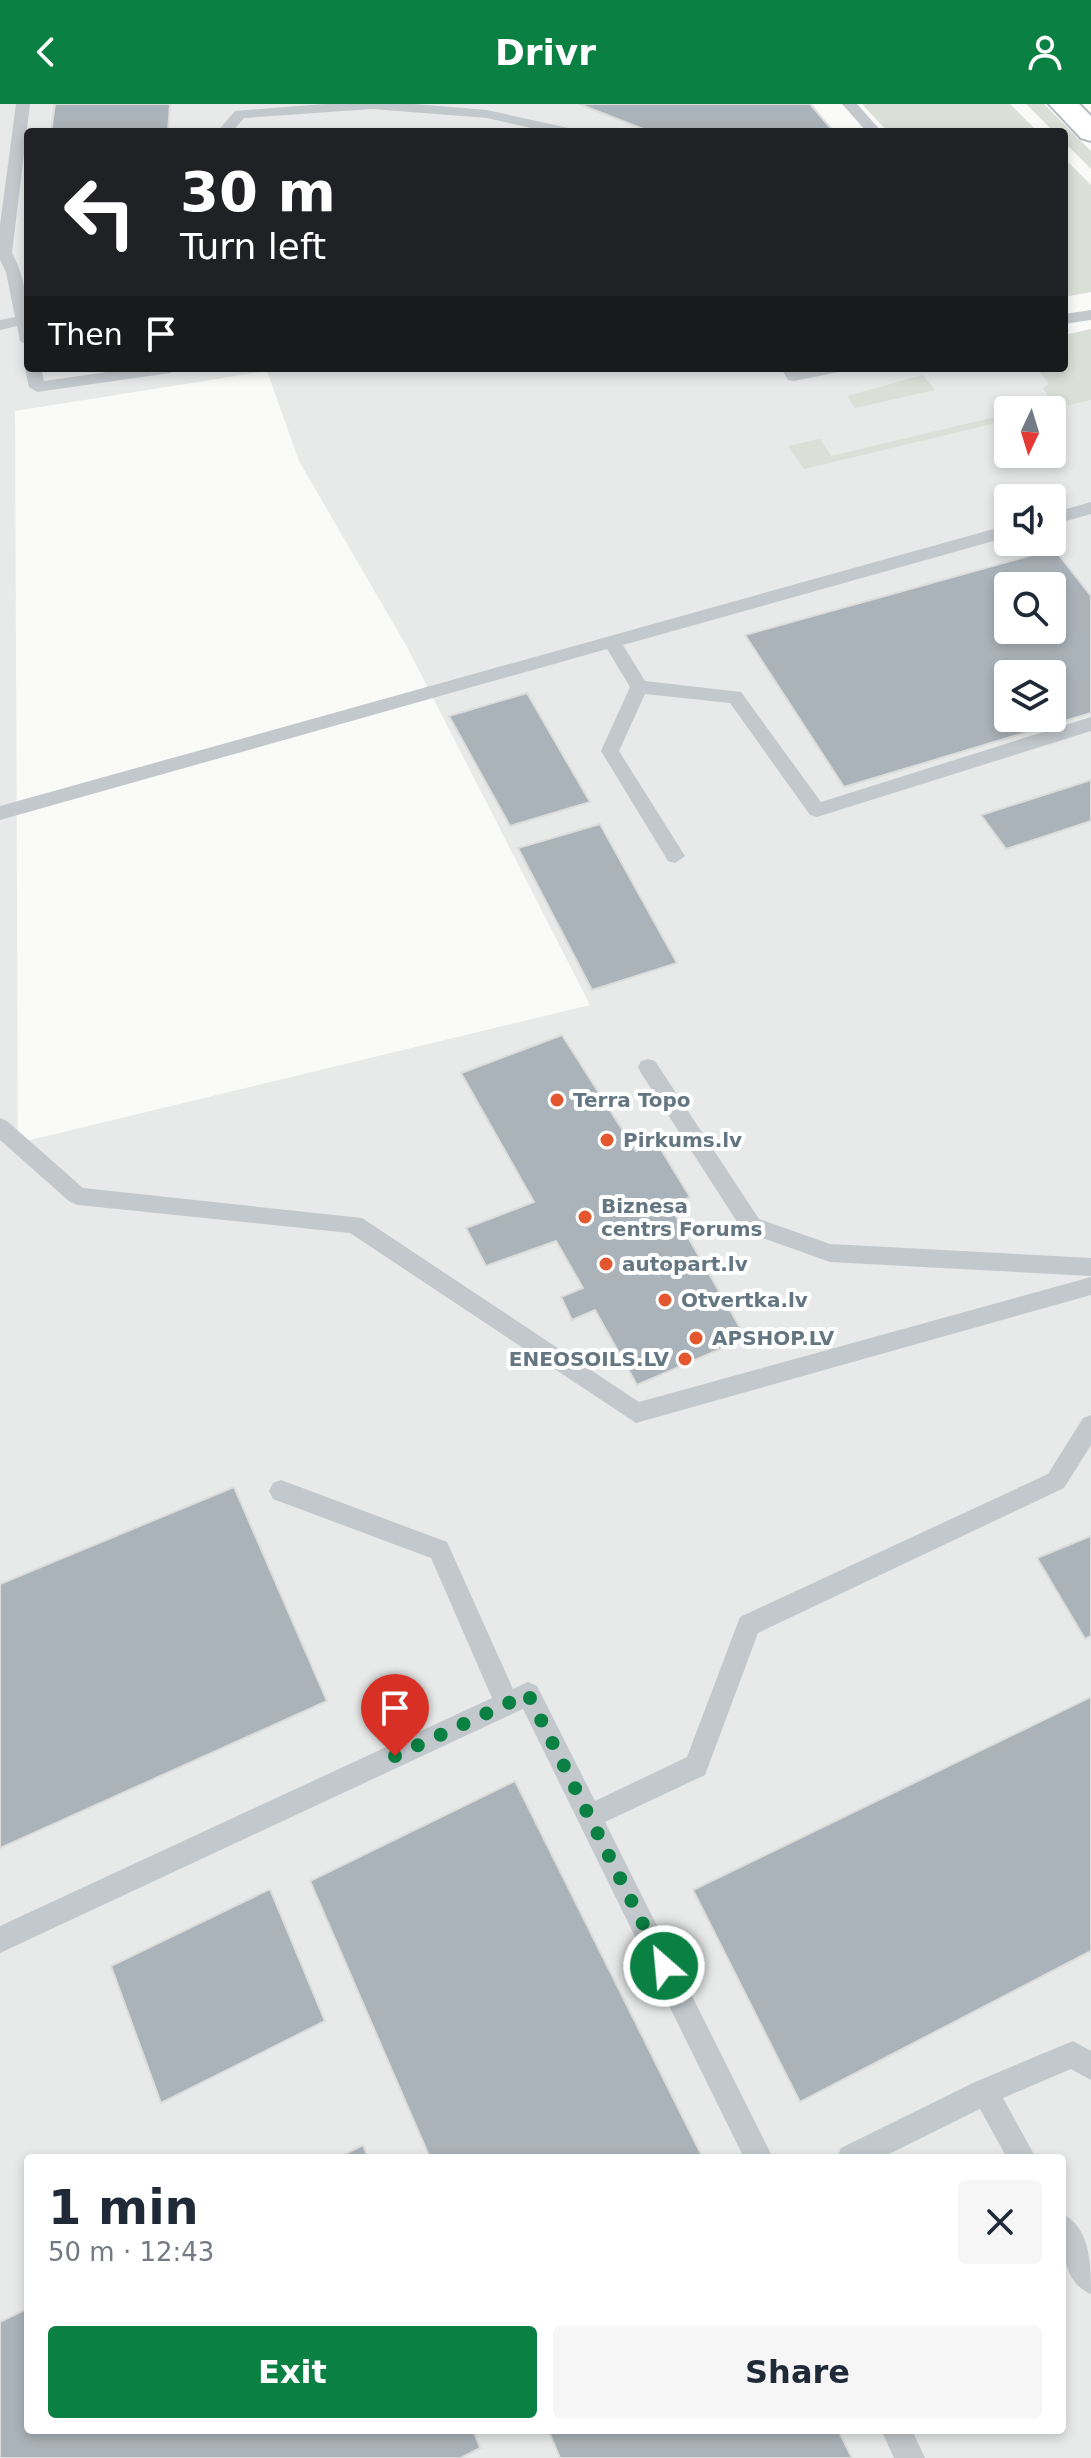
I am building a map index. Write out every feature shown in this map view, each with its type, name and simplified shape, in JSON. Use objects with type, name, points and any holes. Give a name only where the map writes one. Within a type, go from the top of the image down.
[{"type":"main road","points":[[1063,104],[1091,132]]},
{"type":"lane","points":[[0,325],[24,320],[7,272],[23,104]]},
{"type":"lane","points":[[849,104],[871,128]]},
{"type":"lane","points":[[228,128],[240,114],[372,105],[487,114],[550,128]]},
{"type":"lane","points":[[1068,318],[1091,315]]},
{"type":"lane","points":[[34,372],[37,387],[142,372]]},
{"type":"lane","points":[[792,372],[794,376],[813,372]]},
{"type":"lane","points":[[1066,515],[1091,509]]},
{"type":"lane","points":[[0,813],[994,535]]},
{"type":"lane","points":[[612,642],[639,687]]},
{"type":"lane","points":[[639,687],[735,697],[817,810],[1091,724]]},
{"type":"lane","points":[[639,687],[610,751],[675,856]]},
{"type":"lane","points":[[648,1067],[751,1225],[830,1253],[1091,1267]]},
{"type":"lane","points":[[0,1127],[78,1196],[354,1224],[636,1413],[1091,1286]]},
{"type":"lane","points":[[589,1817],[696,1766],[749,1625],[1056,1481],[1090,1431]]},
{"type":"lane","points":[[281,1491],[439,1550],[507,1704]]},
{"type":"lane","points":[[0,1940],[528,1694],[757,2154]]},
{"type":"lane","points":[[859,2154],[985,2092],[1073,2055],[1091,2066]]},
{"type":"lane","points":[[985,2092],[1020,2154]]},
{"type":"lane","points":[[1066,2235],[1091,2280]]},
{"type":"lane","points":[[898,2434],[910,2458]]},
{"type":"shaded area","points":[[0,104],[810,104],[831,128],[24,128],[24,372],[261,372],[15,411],[18,1143],[590,1005],[407,647],[299,461],[267,372],[1045,372],[1066,396],[994,396],[994,468],[1066,468],[1066,396],[1073,404],[1091,400],[1091,2458],[0,2458]]},
{"type":"shaded area","points":[[862,104],[1010,104],[1034,128],[884,128]]},
{"type":"shaded area","points":[[1026,104],[1044,104],[1068,128],[1050,128]]},
{"type":"shaded area","points":[[1068,128],[1091,151],[1091,169],[1068,146]]},
{"type":"shaded area","points":[[1068,162],[1091,185],[1091,292],[1068,296]]},
{"type":"shaded area","points":[[1091,329],[1091,400],[1066,406],[1066,396],[1048,396],[1043,388],[1049,384],[1040,372],[1068,372],[1068,334]]},
{"type":"shaded area","points":[[923,375],[935,390],[855,408],[847,396]]},
{"type":"shaded area","points":[[994,417],[994,423],[804,469],[788,446],[820,439],[831,456]]},
{"type":"building","points":[[55,104],[170,104],[168,128],[52,128]]},
{"type":"building","points":[[579,104],[810,104],[831,128],[641,128]]},
{"type":"building","points":[[1029,556],[1060,556],[1091,596],[1091,713],[1066,720],[1066,660],[994,660],[994,732],[1028,732],[844,787],[745,635]]},
{"type":"building","points":[[527,693],[590,802],[510,826],[449,716]]},
{"type":"building","points":[[1091,780],[1091,821],[1006,849],[981,815]]},
{"type":"building","points":[[600,824],[677,963],[592,990],[518,848]]},
{"type":"building","name":"Biznesa centrs Forums","points":[[562,1035],[636,1151],[657,1143],[690,1197],[670,1206],[746,1338],[637,1385],[595,1310],[572,1320],[561,1297],[583,1288],[556,1241],[486,1266],[466,1228],[534,1202],[461,1073]]},
{"type":"building","points":[[234,1487],[327,1701],[0,1848],[0,1584]]},
{"type":"building","points":[[1091,1536],[1091,1636],[1085,1639],[1037,1558]]},
{"type":"building","points":[[1091,1697],[1091,1951],[800,2102],[693,1890]]},
{"type":"building","points":[[515,1781],[701,2154],[428,2154],[310,1881]]},
{"type":"building","points":[[270,1889],[325,2021],[161,2103],[111,1966]]},
{"type":"building","points":[[363,2145],[366,2154],[345,2154]]},
{"type":"building","points":[[24,2310],[24,2434],[475,2434],[480,2448],[461,2458],[0,2458],[0,2322]]},
{"type":"building","points":[[550,2434],[840,2434],[852,2458],[560,2458]]},
{"type":"place","name":"Terra Topo","points":[[557,1100]]},
{"type":"place","name":"Pirkums.lv","points":[[607,1140]]},
{"type":"place","name":"Biznesa centrs Forums","points":[[585,1217]]},
{"type":"place","name":"autopart.lv","points":[[606,1264]]},
{"type":"place","name":"Otvertka.lv","points":[[665,1300]]},
{"type":"place","name":"APSHOP.LV","points":[[696,1338]]},
{"type":"place","name":"ENEOSOILS.LV","points":[[685,1359]]},
{"type":"route","points":[[395,1756],[528,1694],[664,1966]]}]
